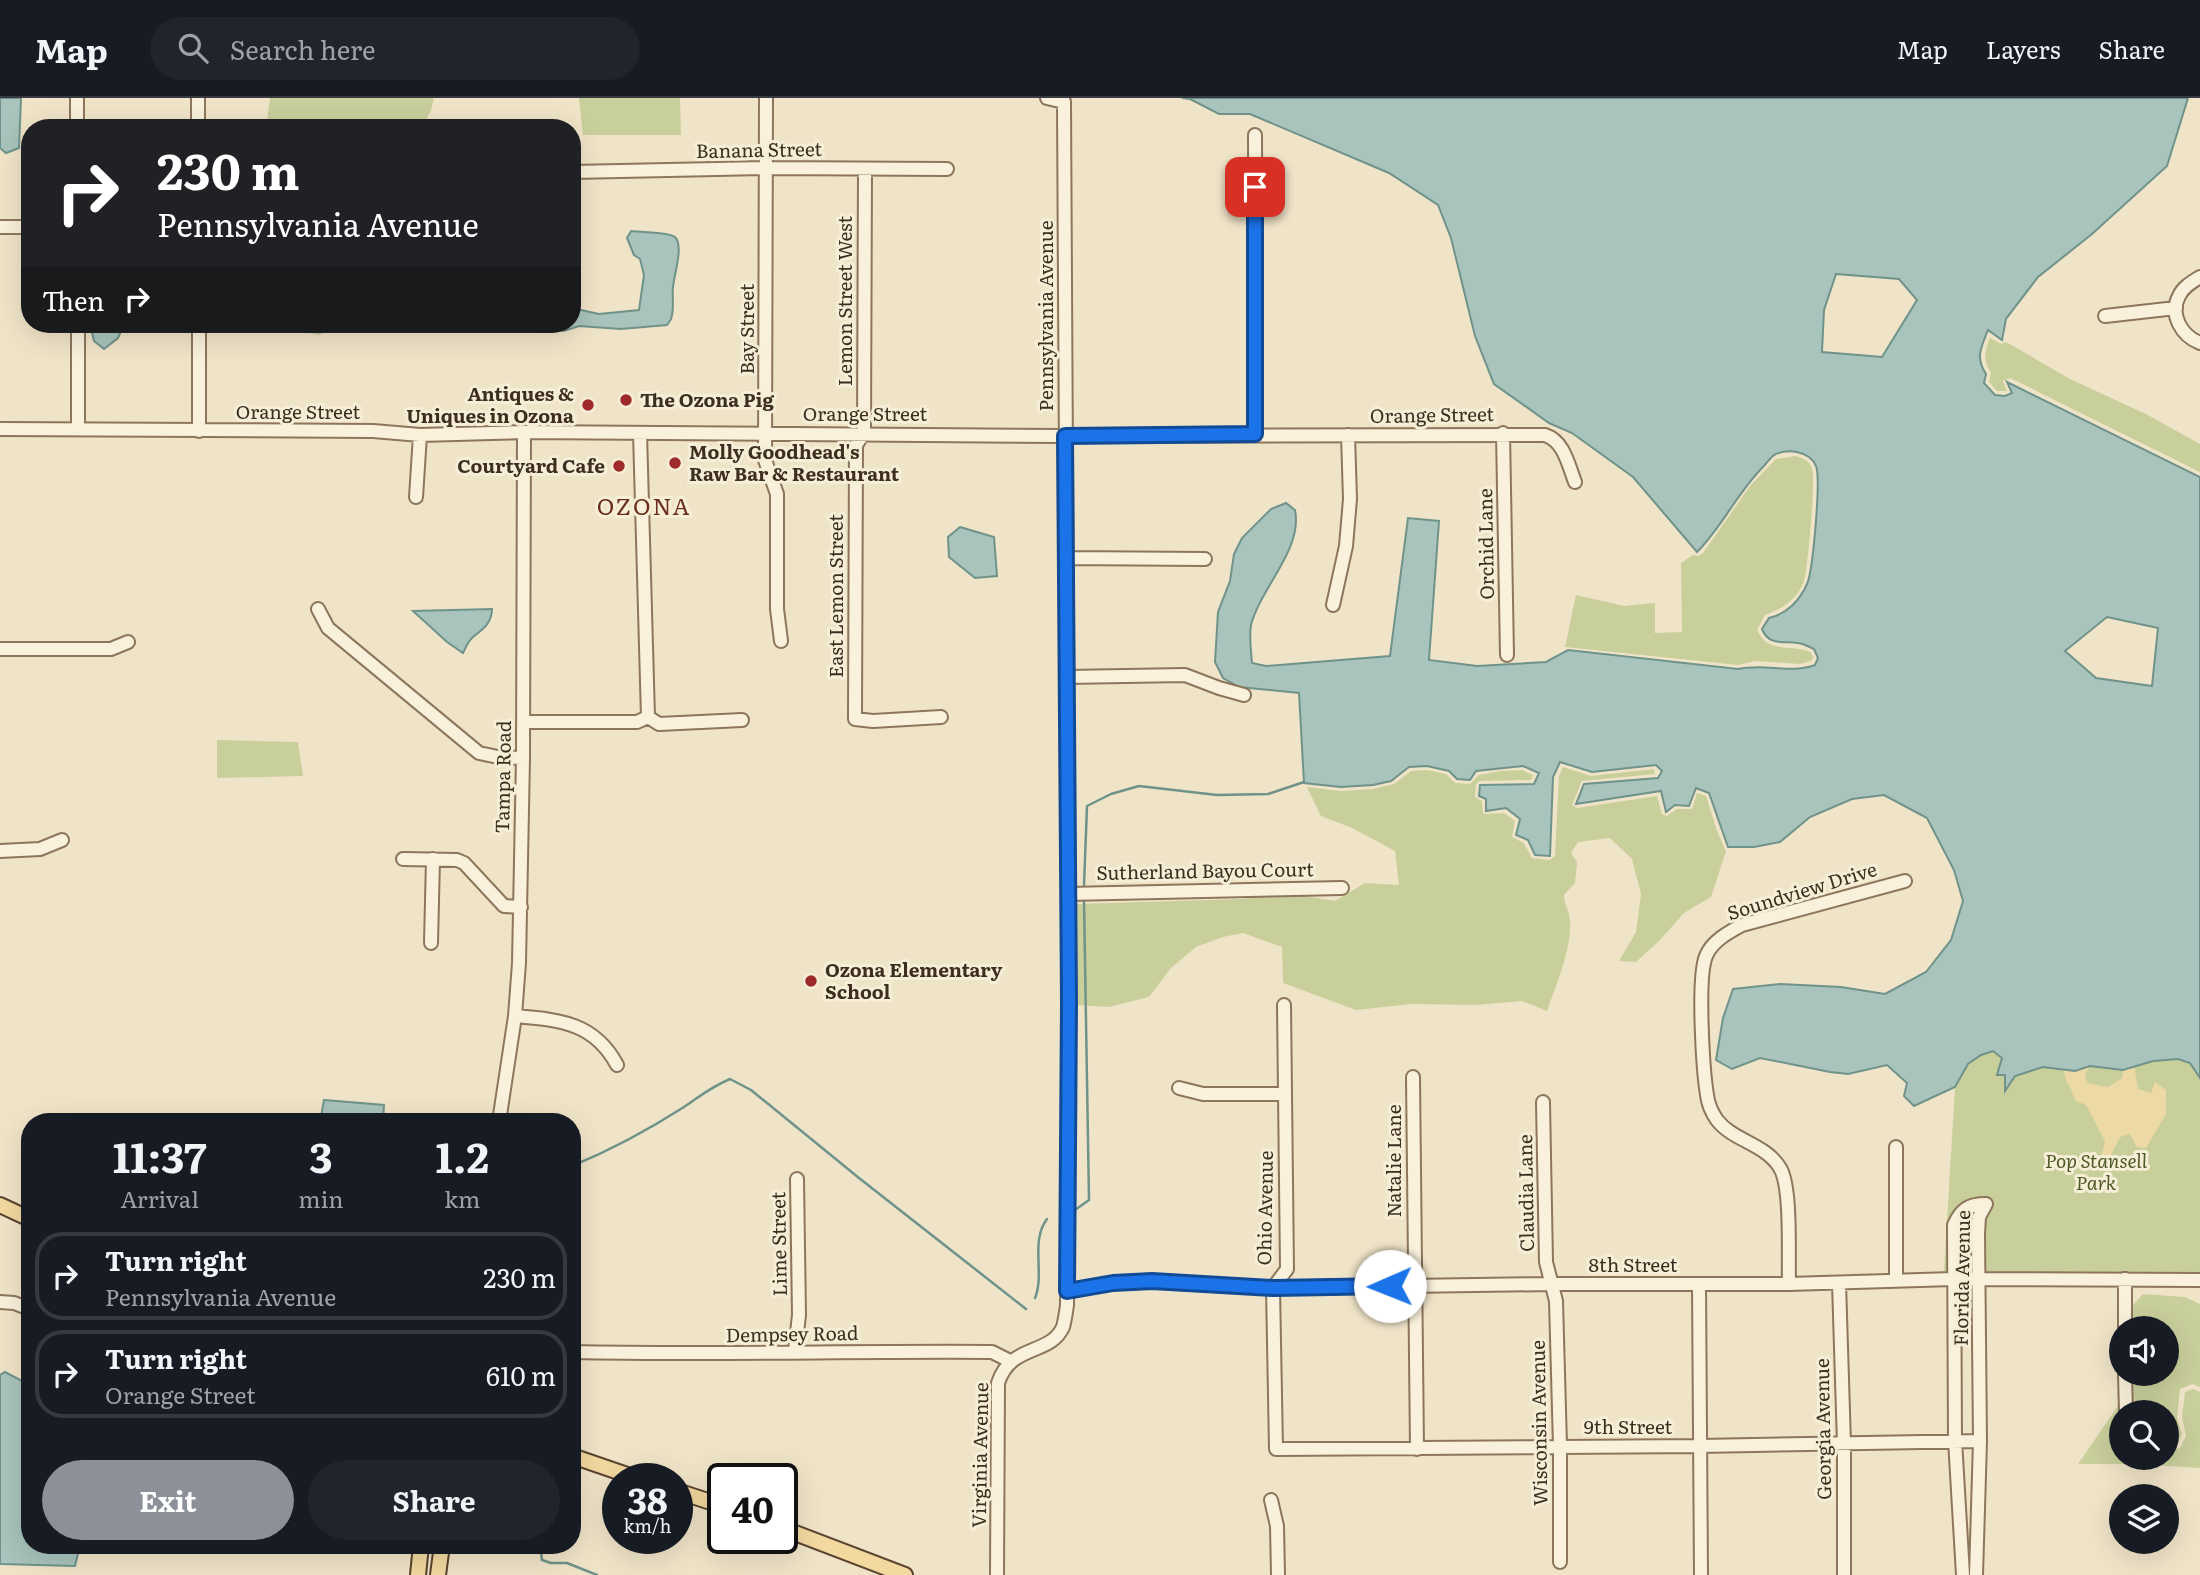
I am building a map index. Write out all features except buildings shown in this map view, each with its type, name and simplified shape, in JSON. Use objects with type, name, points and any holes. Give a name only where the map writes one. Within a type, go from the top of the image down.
[{"type":"main road","points":[[0,1205],[21,1215]]},
{"type":"main road","points":[[581,1459],[602,1466]]},
{"type":"main road","points":[[798,1534],[905,1575]]},
{"type":"main road","points":[[418,1575],[420,1554]]},
{"type":"main road","points":[[438,1575],[441,1554]]},
{"type":"street","points":[[77,98],[77,119]]},
{"type":"street","points":[[198,98],[198,119]]},
{"type":"street","name":"Bay Street","points":[[766,98],[765,460],[777,494],[777,609],[780,641]]},
{"type":"street","name":"Pennsylvania Avenue","points":[[1047,98],[1064,102],[1068,894],[1067,1291],[1062,1328]]},
{"type":"street","points":[[1255,135],[1255,434]]},
{"type":"street","name":"Banana Street","points":[[581,173],[766,168],[947,169]]},
{"type":"street","name":"Lemon Street West","points":[[864,433],[865,169]]},
{"type":"street","points":[[0,227],[21,227]]},
{"type":"street","points":[[2200,276],[2179,293],[2176,309],[2177,320],[2185,334],[2200,343]]},
{"type":"street","points":[[2105,316],[2176,309]]},
{"type":"street","points":[[78,333],[78,429]]},
{"type":"street","points":[[199,333],[199,431]]},
{"type":"street","name":"Orange Street","points":[[0,429],[373,431],[420,435],[524,432],[1065,436],[1503,433],[1545,435],[1553,438],[1560,444],[1575,482]]},
{"type":"street","name":"Tampa Road","points":[[500,1113],[515,1016],[521,907],[524,432]]},
{"type":"street","points":[[640,433],[648,717]]},
{"type":"street","name":"East Lemon Street","points":[[864,433],[856,445],[855,719],[873,721],[941,717]]},
{"type":"street","name":"Orchid Lane","points":[[1503,433],[1507,655]]},
{"type":"street","points":[[416,497],[420,435]]},
{"type":"street","points":[[1333,605],[1346,547],[1350,499],[1348,435]]},
{"type":"street","points":[[1066,558],[1205,559]]},
{"type":"street","points":[[318,609],[328,628],[479,753],[523,758]]},
{"type":"street","points":[[0,649],[111,649],[128,642]]},
{"type":"street","points":[[1066,677],[1185,675],[1244,695]]},
{"type":"street","points":[[523,722],[637,722],[648,717]]},
{"type":"street","points":[[648,717],[659,723],[742,720]]},
{"type":"street","points":[[0,851],[40,849],[62,840]]},
{"type":"street","points":[[403,859],[457,860],[464,863],[504,905],[521,907]]},
{"type":"street","points":[[430,943],[433,859]]},
{"type":"street","name":"Soundview Drive","points":[[1788,1284],[1786,1185],[1781,1168],[1768,1154],[1724,1127],[1716,1119],[1707,1095],[1702,1024],[1702,977],[1706,956],[1725,934],[1742,925],[1905,881]]},
{"type":"street","name":"Sutherland Bayou Court","points":[[1068,894],[1342,888]]},
{"type":"street","name":"Ohio Avenue","points":[[1276,1449],[1273,1288],[1287,1269],[1284,1005]]},
{"type":"street","points":[[515,1016],[575,1025],[595,1037],[610,1052],[617,1065]]},
{"type":"street","name":"Natalie Lane","points":[[1413,1077],[1417,1449]]},
{"type":"street","points":[[1179,1088],[1203,1094],[1284,1094]]},
{"type":"street","name":"Claudia Lane","points":[[1543,1102],[1546,1262],[1550,1284]]},
{"type":"street","points":[[1896,1147],[1896,1280]]},
{"type":"street","name":"Lime Street","points":[[795,1351],[799,1315],[797,1179]]},
{"type":"street","name":"Florida Avenue","points":[[1963,1575],[1955,1440],[1952,1279],[1954,1225],[1959,1212],[1974,1204],[1986,1204],[1979,1217],[1980,1441],[1976,1575]]},
{"type":"street","name":"8th Street","points":[[1067,1291],[1113,1283],[1152,1281],[1273,1288],[1788,1284],[1952,1279],[2200,1280]]},
{"type":"street","points":[[2125,1279],[2125,1316]]},
{"type":"street","name":"Georgia Avenue","points":[[1839,1283],[1844,1444],[1844,1575]]},
{"type":"street","name":"Wisconsin Avenue","points":[[1550,1284],[1556,1301],[1560,1562]]},
{"type":"street","points":[[1699,1285],[1701,1575]]},
{"type":"street","points":[[0,1302],[21,1306]]},
{"type":"street","name":"Virginia Avenue","points":[[997,1575],[998,1383],[1001,1373],[1010,1361],[1051,1340],[1062,1328]]},
{"type":"street","name":"Dempsey Road","points":[[581,1352],[992,1352],[1010,1361]]},
{"type":"street","name":"9th Street","points":[[1276,1449],[1980,1441]]},
{"type":"street","points":[[1271,1500],[1277,1526],[1278,1575]]},
{"type":"green space","points":[[270,98],[434,98],[426,119],[267,119]]},
{"type":"green space","points":[[579,98],[680,98],[681,135],[583,135]]},
{"type":"green space","points":[[1990,338],[2001,344],[2006,342],[2070,379],[2146,414],[2200,444],[2200,472],[2010,378],[2003,381],[2007,391],[1997,391],[1989,382],[1991,373],[1986,360]]},
{"type":"green space","points":[[1795,456],[1809,463],[1813,475],[1808,559],[1804,581],[1789,602],[1765,615],[1757,630],[1767,643],[1774,646],[1811,652],[1811,661],[1800,664],[1755,661],[1738,665],[1565,647],[1576,595],[1624,606],[1655,603],[1655,633],[1682,632],[1681,563],[1693,555],[1699,556],[1703,553],[1750,486],[1776,459]]},
{"type":"green space","points":[[217,740],[298,742],[303,776],[217,778]]},
{"type":"green space","points":[[1563,767],[1591,776],[1654,769],[1655,774],[1582,781],[1572,805],[1577,808],[1657,796],[1662,814],[1667,816],[1677,809],[1692,809],[1697,793],[1706,796],[1726,851],[1711,897],[1684,913],[1636,962],[1619,961],[1636,932],[1641,894],[1632,859],[1610,838],[1578,842],[1571,853],[1577,862],[1575,883],[1564,895],[1570,918],[1569,943],[1547,1011],[1522,1001],[1476,1005],[1412,1004],[1356,1010],[1283,983],[1282,947],[1243,933],[1196,947],[1171,968],[1149,997],[1109,1007],[1076,1005],[1076,904],[1242,899],[1293,894],[1335,901],[1365,883],[1399,885],[1395,851],[1352,828],[1321,816],[1307,787],[1341,791],[1373,789],[1394,784],[1411,771],[1427,770],[1446,774],[1455,783],[1470,784],[1479,775],[1522,770],[1533,775],[1531,780],[1479,781],[1475,797],[1482,801],[1483,814],[1504,813],[1515,821],[1512,837],[1524,843],[1532,858],[1550,860],[1555,856],[1559,776]]},
{"type":"green space","name":"Pop Stansell Park","points":[[1993,1051],[2002,1058],[1998,1074],[2005,1074],[2005,1089],[2015,1076],[2043,1067],[2075,1071],[2090,1066],[2123,1070],[2153,1061],[2178,1059],[2190,1063],[2200,1078],[2200,1273],[1983,1276],[1944,1271],[1955,1087],[1970,1064]]},
{"type":"green space","points":[[2143,1294],[2185,1297],[2200,1304],[2200,1387],[2193,1384],[2180,1389],[2179,1400],[2134,1400],[2133,1386],[2179,1386],[2179,1316],[2132,1316],[2132,1306]]},
{"type":"green space","points":[[2193,1389],[2200,1392],[2200,1468],[2179,1467],[2179,1448],[2186,1436],[2182,1417],[2185,1392]]},
{"type":"green space","points":[[2109,1419],[2109,1464],[2078,1464]]},
{"type":"sand","points":[[2134,1065],[2138,1089],[2151,1093],[2155,1082],[2166,1090],[2166,1114],[2146,1148],[2137,1147],[2130,1134],[2120,1137],[2109,1159],[2101,1158],[2105,1141],[2086,1105],[2076,1101],[2064,1070],[2075,1071],[2090,1066],[2085,1075],[2087,1083],[2108,1087],[2122,1078],[2123,1070]]},
{"type":"water","points":[[0,98],[21,98],[19,148],[6,153],[0,148]]},
{"type":"water","points":[[1182,98],[2188,98],[2167,166],[2092,234],[2038,277],[2006,319],[2002,340],[1988,330],[1980,357],[1986,374],[1984,383],[1995,395],[2005,396],[2012,393],[2007,382],[2200,477],[2200,1078],[2190,1063],[2178,1059],[2153,1061],[2123,1070],[2090,1066],[2075,1071],[2043,1067],[2015,1076],[2005,1091],[2005,1075],[1997,1075],[2002,1058],[1993,1051],[1968,1064],[1955,1087],[1914,1106],[1904,1096],[1907,1083],[1887,1065],[1848,1074],[1760,1058],[1732,1069],[1716,1060],[1723,1018],[1733,989],[1780,984],[1841,987],[1885,994],[1926,972],[1951,940],[1963,901],[1954,870],[1927,818],[1884,795],[1852,799],[1810,817],[1780,842],[1754,847],[1728,847],[1709,793],[1696,788],[1689,806],[1675,805],[1666,812],[1661,791],[1576,804],[1584,784],[1658,778],[1662,771],[1656,765],[1592,772],[1560,762],[1553,777],[1550,856],[1535,855],[1528,840],[1516,835],[1520,819],[1506,808],[1486,811],[1486,799],[1479,796],[1480,785],[1534,784],[1539,773],[1523,766],[1476,771],[1470,780],[1457,779],[1449,771],[1427,766],[1409,767],[1391,781],[1373,785],[1341,787],[1304,783],[1299,693],[1239,687],[1223,678],[1215,662],[1218,612],[1230,581],[1234,554],[1242,538],[1271,509],[1286,503],[1295,510],[1296,525],[1287,554],[1263,596],[1251,625],[1252,663],[1266,666],[1390,656],[1408,518],[1439,521],[1429,660],[1477,666],[1546,662],[1568,650],[1738,669],[1797,669],[1815,665],[1818,658],[1814,649],[1799,643],[1772,640],[1762,629],[1769,618],[1782,613],[1801,596],[1807,584],[1816,525],[1816,466],[1809,457],[1798,452],[1774,455],[1745,488],[1697,552],[1633,477],[1572,433],[1549,423],[1494,384],[1475,336],[1451,238],[1438,205],[1389,173],[1250,114],[1219,114],[1190,99]],"holes":[[[1836,274],[1899,279],[1917,300],[1882,357],[1822,352],[1824,310]],[[2107,617],[2158,628],[2152,686],[2096,678],[2065,651]]]},
{"type":"water","points":[[631,231],[667,234],[678,241],[672,318],[667,325],[621,329],[581,326],[581,310],[599,314],[639,310],[644,275],[640,259],[634,255],[627,238]]},
{"type":"water","points":[[92,333],[120,333],[104,349],[94,341]]},
{"type":"water","points":[[960,527],[994,537],[997,576],[975,578],[949,557],[948,537]]},
{"type":"water","points":[[492,609],[489,622],[470,640],[463,653],[413,611]]},
{"type":"water","points":[[324,1100],[384,1105],[384,1113],[322,1113]]},
{"type":"water","points":[[5,1372],[21,1380],[21,1554],[78,1554],[75,1566],[0,1564],[0,1375]]},
{"type":"waterway","points":[[1084,885],[1087,806],[1111,794],[1139,786],[1217,795],[1268,794],[1304,782]]},
{"type":"waterway","points":[[1075,1210],[1089,1200],[1084,901]]},
{"type":"waterway","points":[[581,1162],[643,1132],[730,1079],[751,1090],[1026,1309]]},
{"type":"waterway","points":[[1035,1298],[1039,1279],[1039,1237],[1047,1219]]},
{"type":"waterway","points":[[541,1554],[542,1560],[567,1563],[597,1575]]},
{"type":"place","name":"The Ozona Pig","points":[[626,400]]},
{"type":"place","name":"Antiques & Uniques in Ozona","points":[[588,405]]},
{"type":"place","name":"Molly Goodhead's Raw Bar & Restaurant","points":[[675,463]]},
{"type":"place","name":"Courtyard Cafe","points":[[619,466]]},
{"type":"place","name":"Ozona Elementary School","points":[[811,981]]},
{"type":"district","name":"OZONA","points":[[644,507]]},
{"type":"route","points":[[1255,187],[1255,434],[1065,436],[1069,1003],[1067,1291],[1113,1283],[1152,1281],[1273,1288],[1390,1286]]}]
